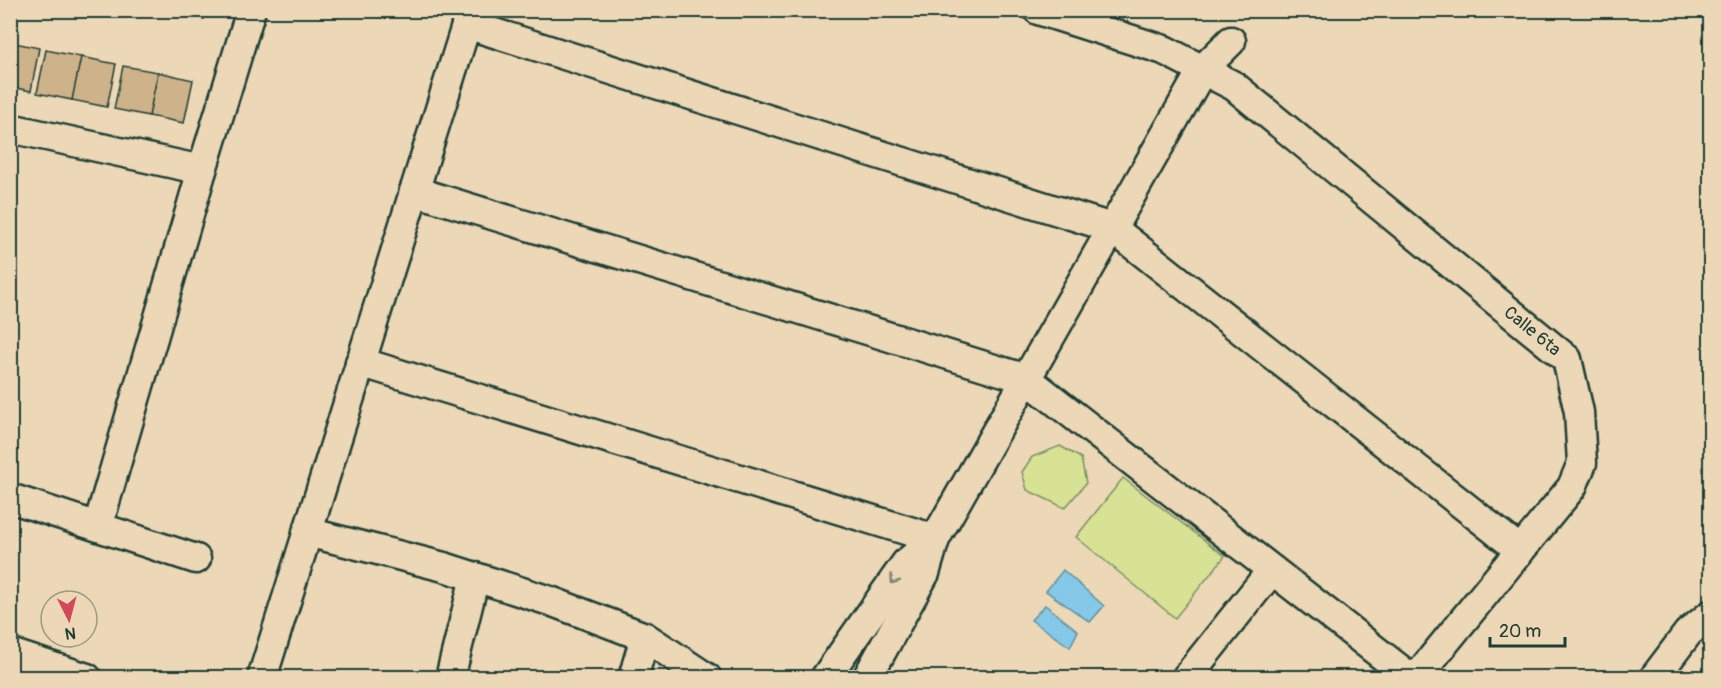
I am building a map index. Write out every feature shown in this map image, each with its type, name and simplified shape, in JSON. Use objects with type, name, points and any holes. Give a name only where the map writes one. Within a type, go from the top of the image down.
[{"type":"street","points":[[98,526],[251,10]]},
{"type":"street","name":"Calle 6ta","points":[[1038,10],[1164,50],[1234,86],[1567,359],[1579,412],[1582,463],[1572,488],[1416,678]]},
{"type":"street","points":[[262,678],[469,17],[1112,228],[1520,550]]},
{"type":"street","points":[[867,678],[925,573],[935,539],[1112,228],[1203,69],[1231,41]]},
{"type":"street","points":[[10,128],[202,170]]},
{"type":"street","points":[[414,191],[1027,379],[1412,678]]},
{"type":"street","points":[[360,362],[935,539]]},
{"type":"street","points":[[10,498],[196,559]]},
{"type":"street","points":[[307,532],[476,577],[553,602],[645,637],[707,678]]},
{"type":"street","points":[[825,678],[906,563],[935,539]]},
{"type":"street","points":[[1186,678],[1272,570]]},
{"type":"street","points":[[450,678],[476,577]]},
{"type":"street","points":[[1654,678],[1688,633],[1710,615]]},
{"type":"street","points":[[633,678],[645,637]]},
{"type":"street","points":[[10,653],[87,678]]},
{"type":"green space","points":[[1060,446],[1081,458],[1086,483],[1065,508],[1027,490],[1022,472],[1032,457]]},
{"type":"green space","points":[[1123,478],[1225,556],[1175,618],[1076,537]]},
{"type":"water","points":[[1063,570],[1104,606],[1090,622],[1046,591]]},
{"type":"water","points":[[1045,605],[1078,631],[1070,647],[1031,620]]},
{"type":"building","points":[[170,10],[206,10],[204,19]]},
{"type":"building","points":[[10,42],[39,48],[31,91],[10,87]]},
{"type":"building","points":[[46,50],[81,57],[72,100],[37,93]]},
{"type":"building","points":[[81,57],[116,64],[107,107],[72,100]]},
{"type":"building","points":[[123,66],[158,72],[149,116],[114,109]]},
{"type":"building","points":[[158,72],[193,80],[184,123],[149,116]]}]
